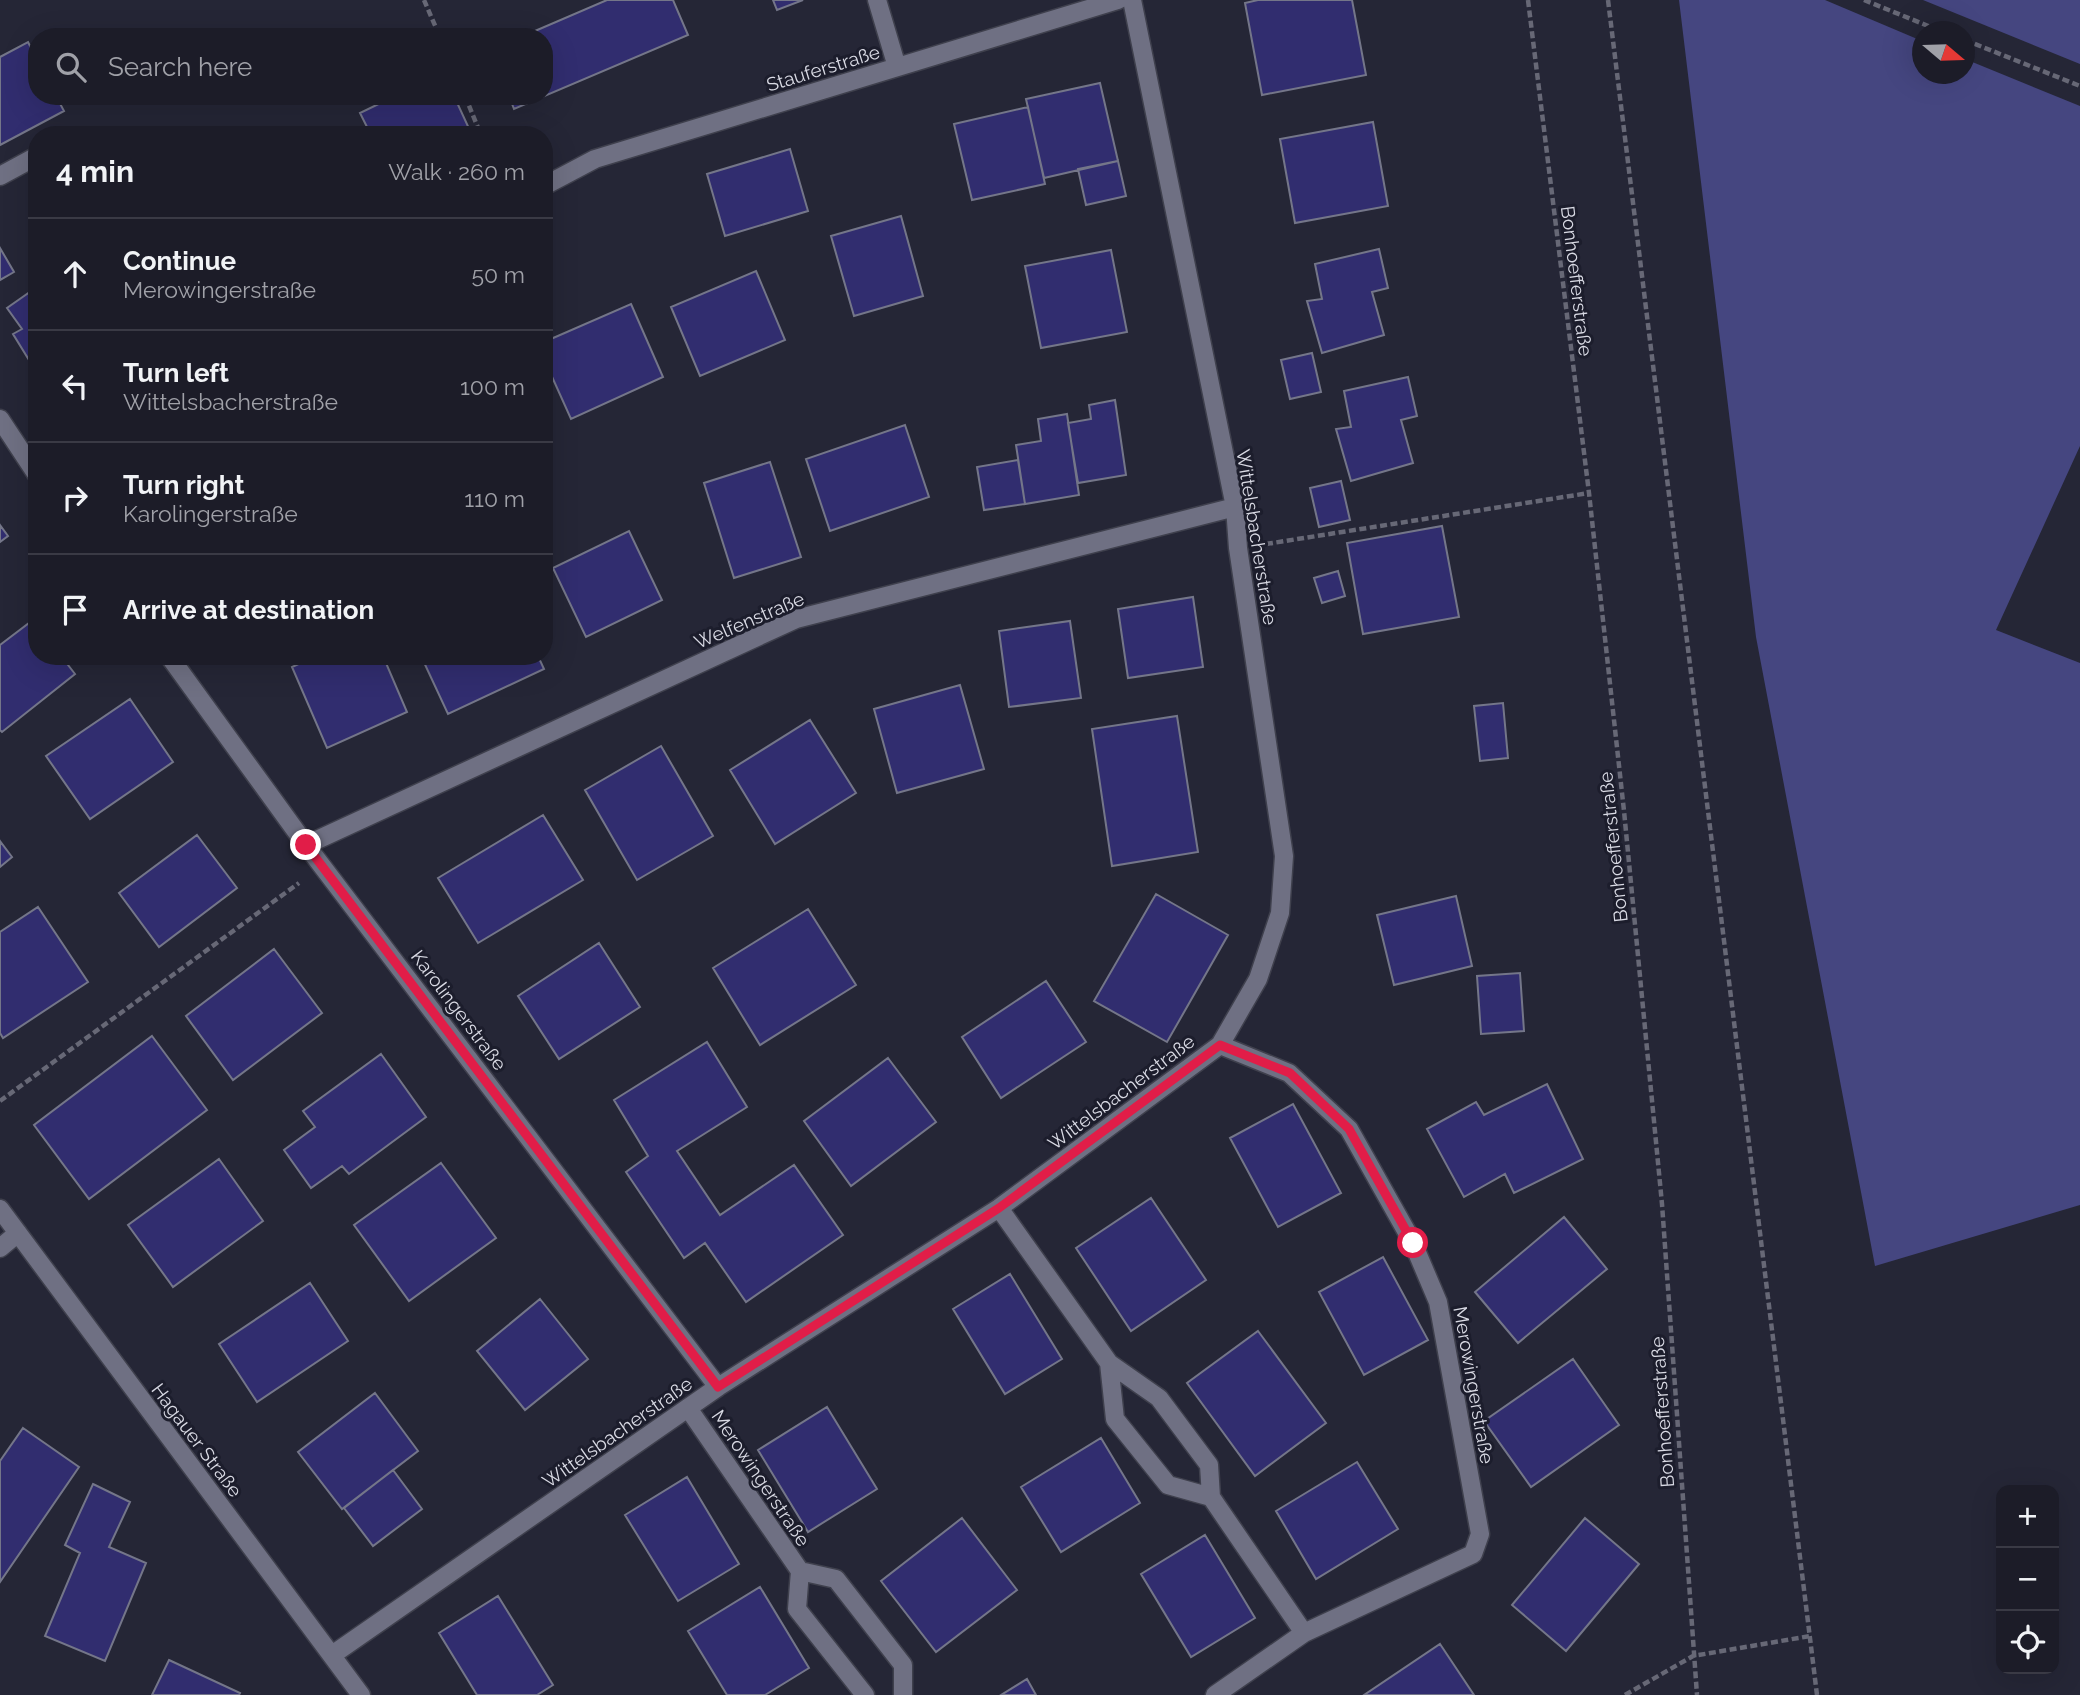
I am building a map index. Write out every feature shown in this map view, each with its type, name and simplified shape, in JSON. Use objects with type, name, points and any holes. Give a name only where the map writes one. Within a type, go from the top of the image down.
[{"type":"street","points":[[877,0],[897,67]]},
{"type":"street","name":"Stauferstraße","points":[[553,181],[595,159],[1118,0]]},
{"type":"street","name":"Wittelsbacherstraße","points":[[332,1654],[718,1387],[999,1208],[1220,1045],[1258,979],[1280,913],[1284,856],[1238,548],[1235,507],[1132,0]]},
{"type":"street","points":[[0,176],[28,161]]},
{"type":"street","points":[[0,419],[28,459]]},
{"type":"street","name":"Welfenstraße","points":[[306,845],[796,619],[1235,507]]},
{"type":"street","name":"Karolingerstraße","points":[[176,665],[306,845],[718,1387]]},
{"type":"street","name":"Merowingerstraße","points":[[1215,1695],[1304,1633],[1473,1554],[1480,1534],[1438,1301],[1413,1243],[1349,1129],[1290,1073],[1220,1045]]},
{"type":"street","points":[[999,1208],[1109,1363],[1159,1398],[1209,1465],[1211,1497],[1304,1633]]},
{"type":"street","name":"Hagauer Straße","points":[[0,1209],[361,1695]]},
{"type":"street","points":[[0,1248],[18,1233]]},
{"type":"street","points":[[1109,1363],[1115,1419],[1168,1485],[1211,1497]]},
{"type":"street","name":"Merowingerstraße","points":[[688,1408],[800,1571],[797,1609],[865,1695]]},
{"type":"street","name":"Merowingerstraße","points":[[800,1571],[836,1579],[903,1665],[903,1695]]},
{"type":"path","points":[[424,0],[436,28]]},
{"type":"path","name":"Bonhoefferstraße","points":[[1528,0],[1590,493],[1624,811],[1661,1204],[1697,1695]]},
{"type":"path","points":[[1608,0],[1817,1695]]},
{"type":"path","points":[[1864,0],[1916,21]]},
{"type":"path","points":[[1975,44],[2080,86]]},
{"type":"path","points":[[468,105],[477,126]]},
{"type":"path","points":[[1238,548],[1590,493]]},
{"type":"path","points":[[0,1101],[291,890],[321,864]]},
{"type":"path","points":[[1625,1695],[1693,1657],[1810,1636]]},
{"type":"shaded area","points":[[1679,0],[1825,0],[1912,37],[1912,84],[1975,84],[1975,63],[2080,106],[2080,446],[1996,630],[2080,663],[2080,1205],[1875,1266],[1756,637]]},
{"type":"shaded area","points":[[1923,0],[2080,0],[2080,64],[1975,21]]},
{"type":"building","points":[[607,0],[673,0],[688,35],[553,92],[553,28],[542,28]]},
{"type":"building","points":[[773,0],[803,0],[777,10]]},
{"type":"building","points":[[1258,0],[1352,0],[1366,75],[1262,95],[1245,3]]},
{"type":"building","points":[[28,42],[28,105],[61,105],[64,111],[36,126],[28,126],[28,130],[0,145],[0,57]]},
{"type":"building","points":[[1100,83],[1118,161],[1044,178],[1026,99]]},
{"type":"building","points":[[376,105],[458,105],[468,126],[366,126],[360,113]]},
{"type":"building","points":[[1028,107],[1045,184],[972,200],[954,124]]},
{"type":"building","points":[[1373,122],[1388,206],[1295,223],[1280,139]]},
{"type":"building","points":[[790,149],[808,211],[725,236],[707,174]]},
{"type":"building","points":[[1118,161],[1126,196],[1086,205],[1078,169]]},
{"type":"building","points":[[901,216],[923,296],[854,316],[831,236]]},
{"type":"building","points":[[0,248],[14,272],[0,280]]},
{"type":"building","points":[[1379,249],[1388,288],[1372,292],[1384,335],[1322,353],[1307,301],[1322,299],[1315,264]]},
{"type":"building","points":[[1111,250],[1127,332],[1041,348],[1025,266]]},
{"type":"building","points":[[756,271],[785,340],[700,376],[671,307]]},
{"type":"building","points":[[28,293],[28,358],[13,334],[22,329],[7,308]]},
{"type":"building","points":[[631,304],[663,377],[571,419],[553,379],[553,338]]},
{"type":"building","points":[[1312,353],[1321,392],[1290,399],[1281,360]]},
{"type":"building","points":[[1408,377],[1417,416],[1401,420],[1413,463],[1351,481],[1336,429],[1351,427],[1344,391]]},
{"type":"building","points":[[1115,400],[1126,475],[1078,483],[1068,423],[1091,419],[1089,405]]},
{"type":"building","points":[[1067,414],[1079,495],[1025,504],[1016,445],[1041,441],[1038,419]]},
{"type":"building","points":[[905,425],[929,497],[830,531],[806,459]]},
{"type":"building","points":[[1018,460],[1025,504],[984,510],[977,467]]},
{"type":"building","points":[[770,462],[801,557],[734,578],[704,483]]},
{"type":"building","points":[[1341,481],[1350,520],[1319,527],[1310,488]]},
{"type":"building","points":[[0,525],[8,536],[0,542]]},
{"type":"building","points":[[1442,526],[1459,617],[1363,634],[1347,543]]},
{"type":"building","points":[[629,531],[662,600],[586,637],[553,568]]},
{"type":"building","points":[[1338,571],[1345,596],[1322,603],[1314,578]]},
{"type":"building","points":[[1193,597],[1203,667],[1128,678],[1118,609]]},
{"type":"building","points":[[1070,621],[1081,698],[1009,707],[999,631]]},
{"type":"building","points":[[28,624],[28,665],[68,665],[75,674],[2,732],[0,730],[0,645]]},
{"type":"building","points":[[387,665],[407,712],[327,748],[292,667]]},
{"type":"building","points":[[425,665],[542,665],[544,669],[448,714]]},
{"type":"building","points":[[960,685],[984,769],[897,793],[874,709]]},
{"type":"building","points":[[130,699],[173,762],[90,819],[46,756]]},
{"type":"building","points":[[1503,703],[1508,758],[1480,761],[1474,706]]},
{"type":"building","points":[[1177,716],[1198,852],[1112,866],[1092,729]]},
{"type":"building","points":[[810,720],[856,793],[775,844],[730,770]]},
{"type":"building","points":[[661,746],[713,836],[637,880],[585,790]]},
{"type":"building","points":[[543,815],[583,880],[478,943],[438,878]]},
{"type":"building","points":[[197,835],[237,888],[159,947],[119,893]]},
{"type":"building","points":[[0,841],[12,857],[0,867]]},
{"type":"building","points":[[1156,894],[1228,935],[1167,1042],[1094,1001]]},
{"type":"building","points":[[1456,896],[1472,966],[1394,985],[1377,915]]},
{"type":"building","points":[[38,907],[88,982],[3,1038],[0,1033],[0,932]]},
{"type":"building","points":[[808,909],[856,985],[760,1045],[713,968]]},
{"type":"building","points":[[599,943],[640,1007],[559,1059],[518,996]]},
{"type":"building","points":[[274,949],[322,1013],[233,1080],[186,1016]]},
{"type":"building","points":[[1520,973],[1524,1031],[1481,1034],[1477,976]]},
{"type":"building","points":[[1046,981],[1086,1042],[1001,1098],[962,1037]]},
{"type":"building","points":[[152,1036],[207,1110],[89,1199],[34,1125]]},
{"type":"building","points":[[707,1042],[747,1107],[677,1151],[720,1215],[794,1165],[843,1235],[746,1302],[705,1243],[684,1258],[626,1172],[648,1156],[614,1100]]},
{"type":"building","points":[[381,1054],[426,1117],[349,1174],[342,1166],[311,1188],[284,1150],[315,1127],[303,1111]]},
{"type":"building","points":[[888,1058],[936,1122],[851,1186],[804,1121]]},
{"type":"building","points":[[1547,1084],[1583,1159],[1514,1193],[1505,1174],[1464,1197],[1427,1129],[1476,1102],[1484,1115]]},
{"type":"building","points":[[1293,1104],[1341,1193],[1278,1227],[1230,1138]]},
{"type":"building","points":[[219,1159],[263,1221],[173,1287],[128,1225]]},
{"type":"building","points":[[441,1163],[496,1238],[409,1301],[354,1225]]},
{"type":"building","points":[[1151,1198],[1206,1280],[1131,1331],[1076,1248]]},
{"type":"building","points":[[1564,1217],[1607,1269],[1518,1343],[1475,1292]]},
{"type":"building","points":[[1383,1257],[1428,1340],[1364,1375],[1319,1292]]},
{"type":"building","points":[[1010,1274],[1062,1359],[1005,1394],[953,1309]]},
{"type":"building","points":[[310,1283],[348,1341],[257,1402],[219,1344]]},
{"type":"building","points":[[540,1299],[588,1359],[525,1410],[477,1351]]},
{"type":"building","points":[[1258,1331],[1326,1423],[1255,1476],[1187,1383]]},
{"type":"building","points":[[1573,1359],[1619,1425],[1531,1487],[1484,1421]]},
{"type":"building","points":[[375,1393],[418,1451],[342,1509],[298,1452]]},
{"type":"building","points":[[827,1407],[877,1489],[808,1532],[758,1450]]},
{"type":"building","points":[[23,1428],[79,1467],[0,1582],[0,1461]]},
{"type":"building","points":[[1101,1438],[1140,1503],[1061,1552],[1021,1487]]},
{"type":"building","points":[[1357,1462],[1398,1529],[1316,1579],[1276,1511]]},
{"type":"building","points":[[393,1470],[422,1509],[373,1546],[344,1508]]},
{"type":"building","points":[[687,1477],[739,1564],[678,1601],[625,1515]]},
{"type":"building","points":[[93,1484],[130,1502],[109,1547],[146,1563],[105,1661],[45,1636],[80,1553],[65,1545]]},
{"type":"building","points":[[962,1518],[1017,1590],[936,1652],[881,1581]]},
{"type":"building","points":[[1585,1518],[1639,1564],[1566,1651],[1512,1605]]},
{"type":"building","points":[[1205,1535],[1255,1618],[1191,1657],[1141,1574]]},
{"type":"building","points":[[760,1587],[809,1668],[765,1695],[727,1695],[688,1631]]},
{"type":"building","points":[[498,1596],[553,1685],[537,1695],[477,1695],[439,1633]]},
{"type":"building","points":[[1440,1644],[1474,1695],[1364,1695]]},
{"type":"building","points":[[169,1660],[240,1693],[152,1695]]},
{"type":"building","points":[[1027,1679],[1036,1695],[1001,1695]]},
{"type":"route","points":[[306,845],[718,1387],[999,1208],[1220,1045],[1290,1073],[1349,1129],[1413,1243]]}]
